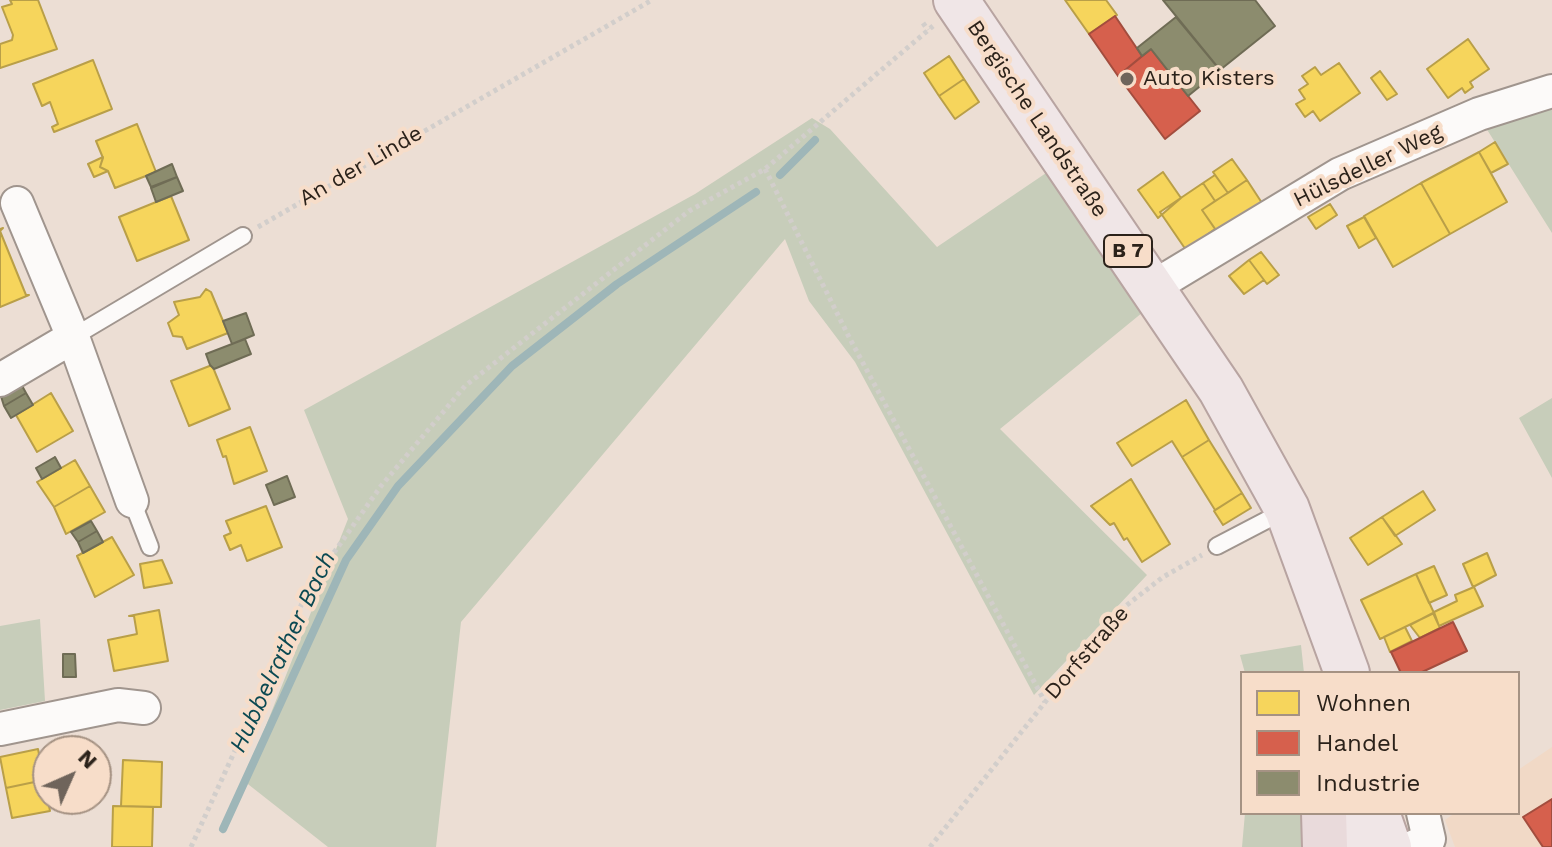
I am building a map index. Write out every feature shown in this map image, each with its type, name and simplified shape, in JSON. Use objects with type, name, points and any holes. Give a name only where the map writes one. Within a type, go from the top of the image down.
[{"type":"highway","points":[[1324,815],[1325,847]]},
{"type":"main road","name":"Bergische Landstraße","points":[[936,18],[1153,287],[1221,390],[1287,509],[1346,671]]},
{"type":"main road","name":"Bergische Landstraße","points":[[1321,671],[1320,641],[1324,614]]},
{"type":"main road","points":[[1336,815],[1343,847]]},
{"type":"main road","points":[[1337,815],[1361,847]]},
{"type":"main road","points":[[1378,815],[1389,847]]},
{"type":"street","name":"Hülsdeller Weg","points":[[1153,287],[1340,174],[1479,114],[1552,91]]},
{"type":"street","points":[[17,203],[73,337],[132,501]]},
{"type":"street","points":[[0,380],[73,337]]},
{"type":"street","points":[[0,729],[118,705],[144,708]]},
{"type":"street","points":[[1413,847],[1429,839],[1423,815]]},
{"type":"lane","points":[[73,337],[243,236]]},
{"type":"lane","points":[[132,501],[150,547]]},
{"type":"lane","points":[[1217,546],[1287,509]]},
{"type":"path","name":"An der Linde","points":[[243,236],[652,0]]},
{"type":"path","points":[[191,847],[309,588],[381,486],[465,386],[689,211],[765,169],[936,18]]},
{"type":"path","points":[[765,169],[849,337],[1045,702]]},
{"type":"path","name":"Dorfstraße","points":[[930,847],[1123,608],[1163,577],[1217,546]]},
{"type":"shaded area","points":[[1552,747],[1552,847],[1455,847],[1445,820],[1452,815],[1520,815],[1520,769]]},
{"type":"green space","points":[[1552,107],[1552,233],[1486,128]]},
{"type":"green space","points":[[812,118],[830,129],[937,247],[1052,169],[1148,308],[1000,429],[1147,575],[1034,695],[855,362],[809,301],[785,239],[461,622],[436,847],[328,847],[244,781],[348,519],[304,410],[695,194]]},
{"type":"green space","points":[[1552,398],[1552,478],[1519,418]]},
{"type":"green space","points":[[40,619],[45,701],[0,710],[0,626]]},
{"type":"green space","points":[[1301,645],[1304,671],[1244,671],[1240,655]]},
{"type":"green space","points":[[1245,815],[1316,815],[1317,847],[1242,847]]},
{"type":"building: Wohnen","points":[[10,0],[38,0],[57,49],[0,68],[0,44],[12,40],[13,35],[2,7],[12,4]]},
{"type":"building: Wohnen","points":[[1065,0],[1106,0],[1117,15],[1089,34]]},
{"type":"building: Wohnen","points":[[1468,39],[1489,69],[1470,82],[1473,87],[1465,93],[1462,88],[1448,98],[1427,69]]},
{"type":"building: Wohnen","points":[[949,56],[964,79],[939,96],[924,73]]},
{"type":"building: Wohnen","points":[[93,60],[112,109],[54,132],[52,127],[58,124],[50,102],[42,106],[33,84]]},
{"type":"building: Wohnen","points":[[1339,63],[1360,93],[1320,121],[1313,111],[1305,117],[1296,104],[1305,99],[1299,90],[1308,84],[1302,76],[1315,67],[1321,75]]},
{"type":"building: Wohnen","points":[[1380,71],[1397,94],[1387,100],[1371,78]]},
{"type":"building: Wohnen","points":[[964,79],[979,102],[955,119],[939,96]]},
{"type":"building: Wohnen","points":[[137,124],[156,172],[115,188],[108,171],[100,167],[103,158],[96,141]]},
{"type":"building: Wohnen","points":[[1495,142],[1508,164],[1491,173],[1479,152]]},
{"type":"building: Wohnen","points":[[1479,152],[1507,202],[1450,234],[1421,183]]},
{"type":"building: Wohnen","points":[[103,157],[100,167],[108,171],[94,177],[88,164]]},
{"type":"building: Wohnen","points":[[1232,159],[1247,180],[1228,193],[1213,172]]},
{"type":"building: Wohnen","points":[[1163,172],[1181,198],[1158,218],[1138,190]]},
{"type":"building: Wohnen","points":[[1215,175],[1228,193],[1215,201],[1203,183]]},
{"type":"building: Wohnen","points":[[1247,180],[1262,203],[1218,233],[1202,210]]},
{"type":"building: Wohnen","points":[[1203,183],[1215,201],[1202,210],[1215,229],[1186,250],[1160,212]]},
{"type":"building: Wohnen","points":[[1421,183],[1450,234],[1393,267],[1364,216]]},
{"type":"building: Wohnen","points":[[171,196],[189,240],[137,261],[119,217]]},
{"type":"building: Wohnen","points":[[1330,204],[1337,215],[1316,229],[1308,217]]},
{"type":"building: Wohnen","points":[[1364,217],[1376,238],[1359,248],[1347,226]]},
{"type":"building: Wohnen","points":[[0,231],[26,295],[29,295],[0,307]]},
{"type":"building: Wohnen","points":[[1261,252],[1279,275],[1267,284],[1249,260]]},
{"type":"building: Wohnen","points":[[1249,260],[1264,280],[1244,294],[1229,276]]},
{"type":"building: Wohnen","points":[[206,289],[211,292],[228,333],[187,349],[182,337],[173,336],[168,323],[179,315],[174,302],[200,297]]},
{"type":"building: Wohnen","points":[[212,365],[230,409],[189,426],[171,381]]},
{"type":"building: Wohnen","points":[[51,393],[73,431],[37,452],[16,415]]},
{"type":"building: Wohnen","points":[[1186,400],[1209,440],[1182,457],[1172,441],[1132,466],[1117,443]]},
{"type":"building: Wohnen","points":[[250,427],[267,471],[234,484],[226,456],[223,457],[217,440]]},
{"type":"building: Wohnen","points":[[1209,440],[1242,493],[1215,510],[1182,457]]},
{"type":"building: Wohnen","points":[[75,460],[90,486],[54,507],[37,482]]},
{"type":"building: Wohnen","points":[[1131,479],[1170,544],[1142,562],[1114,523],[1110,525],[1091,506]]},
{"type":"building: Wohnen","points":[[90,486],[105,512],[66,534],[54,507]]},
{"type":"building: Wohnen","points":[[1423,491],[1435,510],[1395,536],[1382,517]]},
{"type":"building: Wohnen","points":[[1242,493],[1251,508],[1223,525],[1214,511]]},
{"type":"building: Wohnen","points":[[266,506],[282,547],[247,561],[241,545],[230,550],[224,536],[231,533],[226,521]]},
{"type":"building: Wohnen","points":[[1382,517],[1402,544],[1368,565],[1350,538]]},
{"type":"building: Wohnen","points":[[112,537],[134,575],[95,597],[77,556]]},
{"type":"building: Wohnen","points":[[1487,553],[1496,575],[1473,587],[1463,564]]},
{"type":"building: Wohnen","points":[[162,560],[172,583],[144,588],[140,564]]},
{"type":"building: Wohnen","points":[[1434,566],[1447,595],[1429,603],[1416,574]]},
{"type":"building: Wohnen","points":[[1416,574],[1434,613],[1380,639],[1361,600]]},
{"type":"building: Wohnen","points":[[1474,587],[1483,606],[1439,626],[1434,612],[1457,601],[1455,595]]},
{"type":"building: Wohnen","points":[[159,610],[168,661],[114,671],[108,640],[137,634],[134,616],[129,616]]},
{"type":"building: Wohnen","points":[[1433,613],[1440,628],[1420,638],[1410,625]]},
{"type":"building: Wohnen","points":[[1405,627],[1412,641],[1390,652],[1384,637]]},
{"type":"building: Wohnen","points":[[32,750],[32,783],[6,788],[0,757]]},
{"type":"building: Wohnen","points":[[123,760],[162,762],[161,807],[121,806]]},
{"type":"building: Wohnen","points":[[32,783],[32,814],[12,818],[6,788]]},
{"type":"building: Wohnen","points":[[113,806],[153,807],[152,847],[112,847]]},
{"type":"building: Handel","points":[[1115,16],[1142,56],[1118,76],[1089,34]]},
{"type":"building: Handel","points":[[1151,49],[1200,111],[1165,139],[1118,76]]},
{"type":"building: Handel","points":[[1453,622],[1467,651],[1424,671],[1400,671],[1391,652]]},
{"type":"building: Handel","points":[[1552,799],[1552,847],[1543,847],[1523,817]]},
{"type":"building: Industrie","points":[[1163,0],[1255,0],[1275,26],[1220,70]]},
{"type":"building: Industrie","points":[[1176,17],[1220,70],[1188,96],[1151,49],[1142,56],[1137,48]]},
{"type":"building: Industrie","points":[[172,164],[177,177],[151,187],[146,176]]},
{"type":"building: Industrie","points":[[177,177],[183,191],[156,202],[151,188]]},
{"type":"building: Industrie","points":[[246,313],[254,335],[232,344],[223,321]]},
{"type":"building: Industrie","points":[[245,339],[251,354],[214,369],[210,365],[206,354]]},
{"type":"building: Industrie","points":[[20,382],[26,393],[4,406],[0,393]]},
{"type":"building: Industrie","points":[[26,393],[33,405],[11,418],[4,406]]},
{"type":"building: Industrie","points":[[55,457],[61,468],[42,479],[36,468]]},
{"type":"building: Industrie","points":[[287,476],[295,497],[274,505],[266,485]]},
{"type":"building: Industrie","points":[[91,521],[97,531],[78,542],[71,532]]},
{"type":"building: Industrie","points":[[97,531],[103,542],[83,553],[78,542]]},
{"type":"building: Industrie","points":[[63,654],[75,654],[76,677],[63,677]]},
{"type":"waterway","name":"Hubbelrather Bach","points":[[780,175],[815,140]]},
{"type":"waterway","name":"Hubbelrather Bach","points":[[223,829],[346,560],[398,486],[512,366],[617,284],[756,192]]},
{"type":"place","name":"Auto Kisters","points":[[1127,79]]}]
